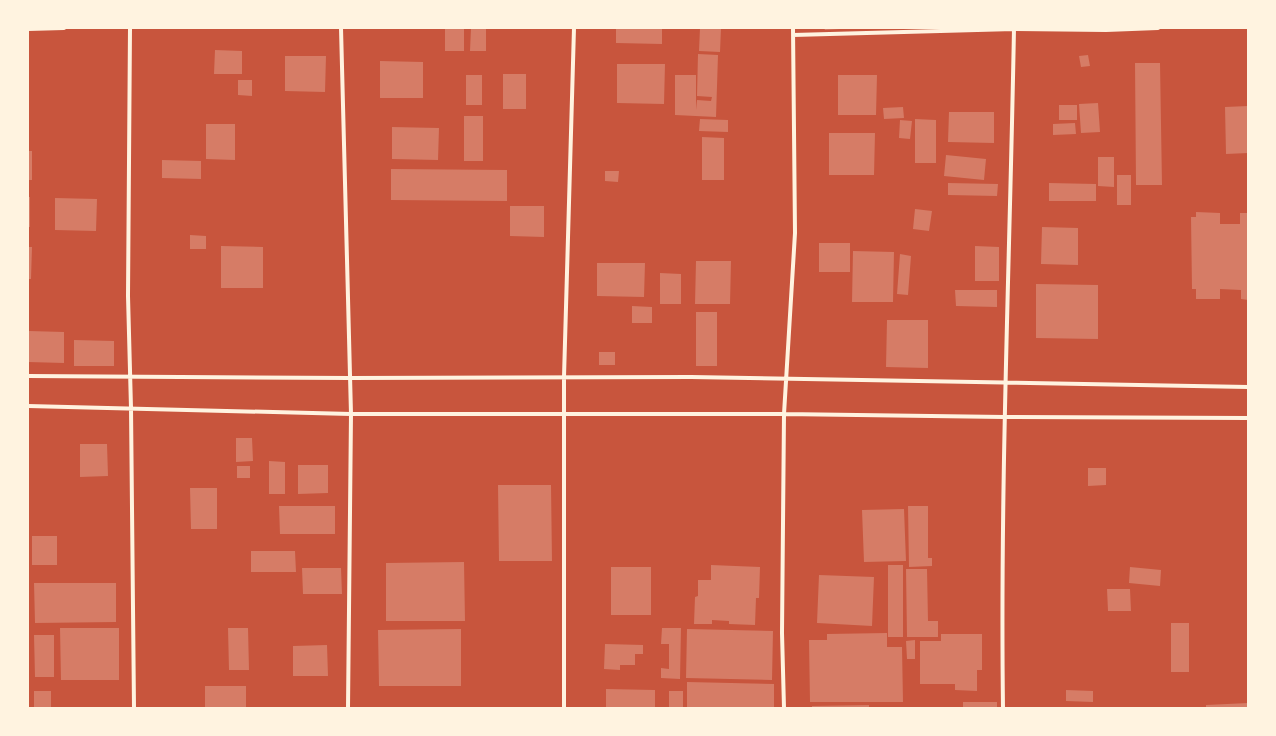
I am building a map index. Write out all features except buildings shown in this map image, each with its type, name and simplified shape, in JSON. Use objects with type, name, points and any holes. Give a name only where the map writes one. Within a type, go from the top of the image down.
[{"type":"street","points":[[28,29],[64,28]]},
{"type":"street","points":[[130,28],[128,296],[131,378],[134,708]]},
{"type":"street","points":[[342,28],[351,414],[348,708]]},
{"type":"street","points":[[564,708],[564,377],[574,28]]},
{"type":"street","points":[[784,708],[782,633],[784,414],[794,233],[793,28]]},
{"type":"street","points":[[793,35],[1014,28],[1106,30],[1158,28]]},
{"type":"street","points":[[1003,708],[1001,620],[1004,417],[1014,28]]},
{"type":"street","points":[[28,376],[131,378],[785,378],[1248,387]]},
{"type":"street","points":[[28,406],[351,414],[565,413],[1248,418]]}]
